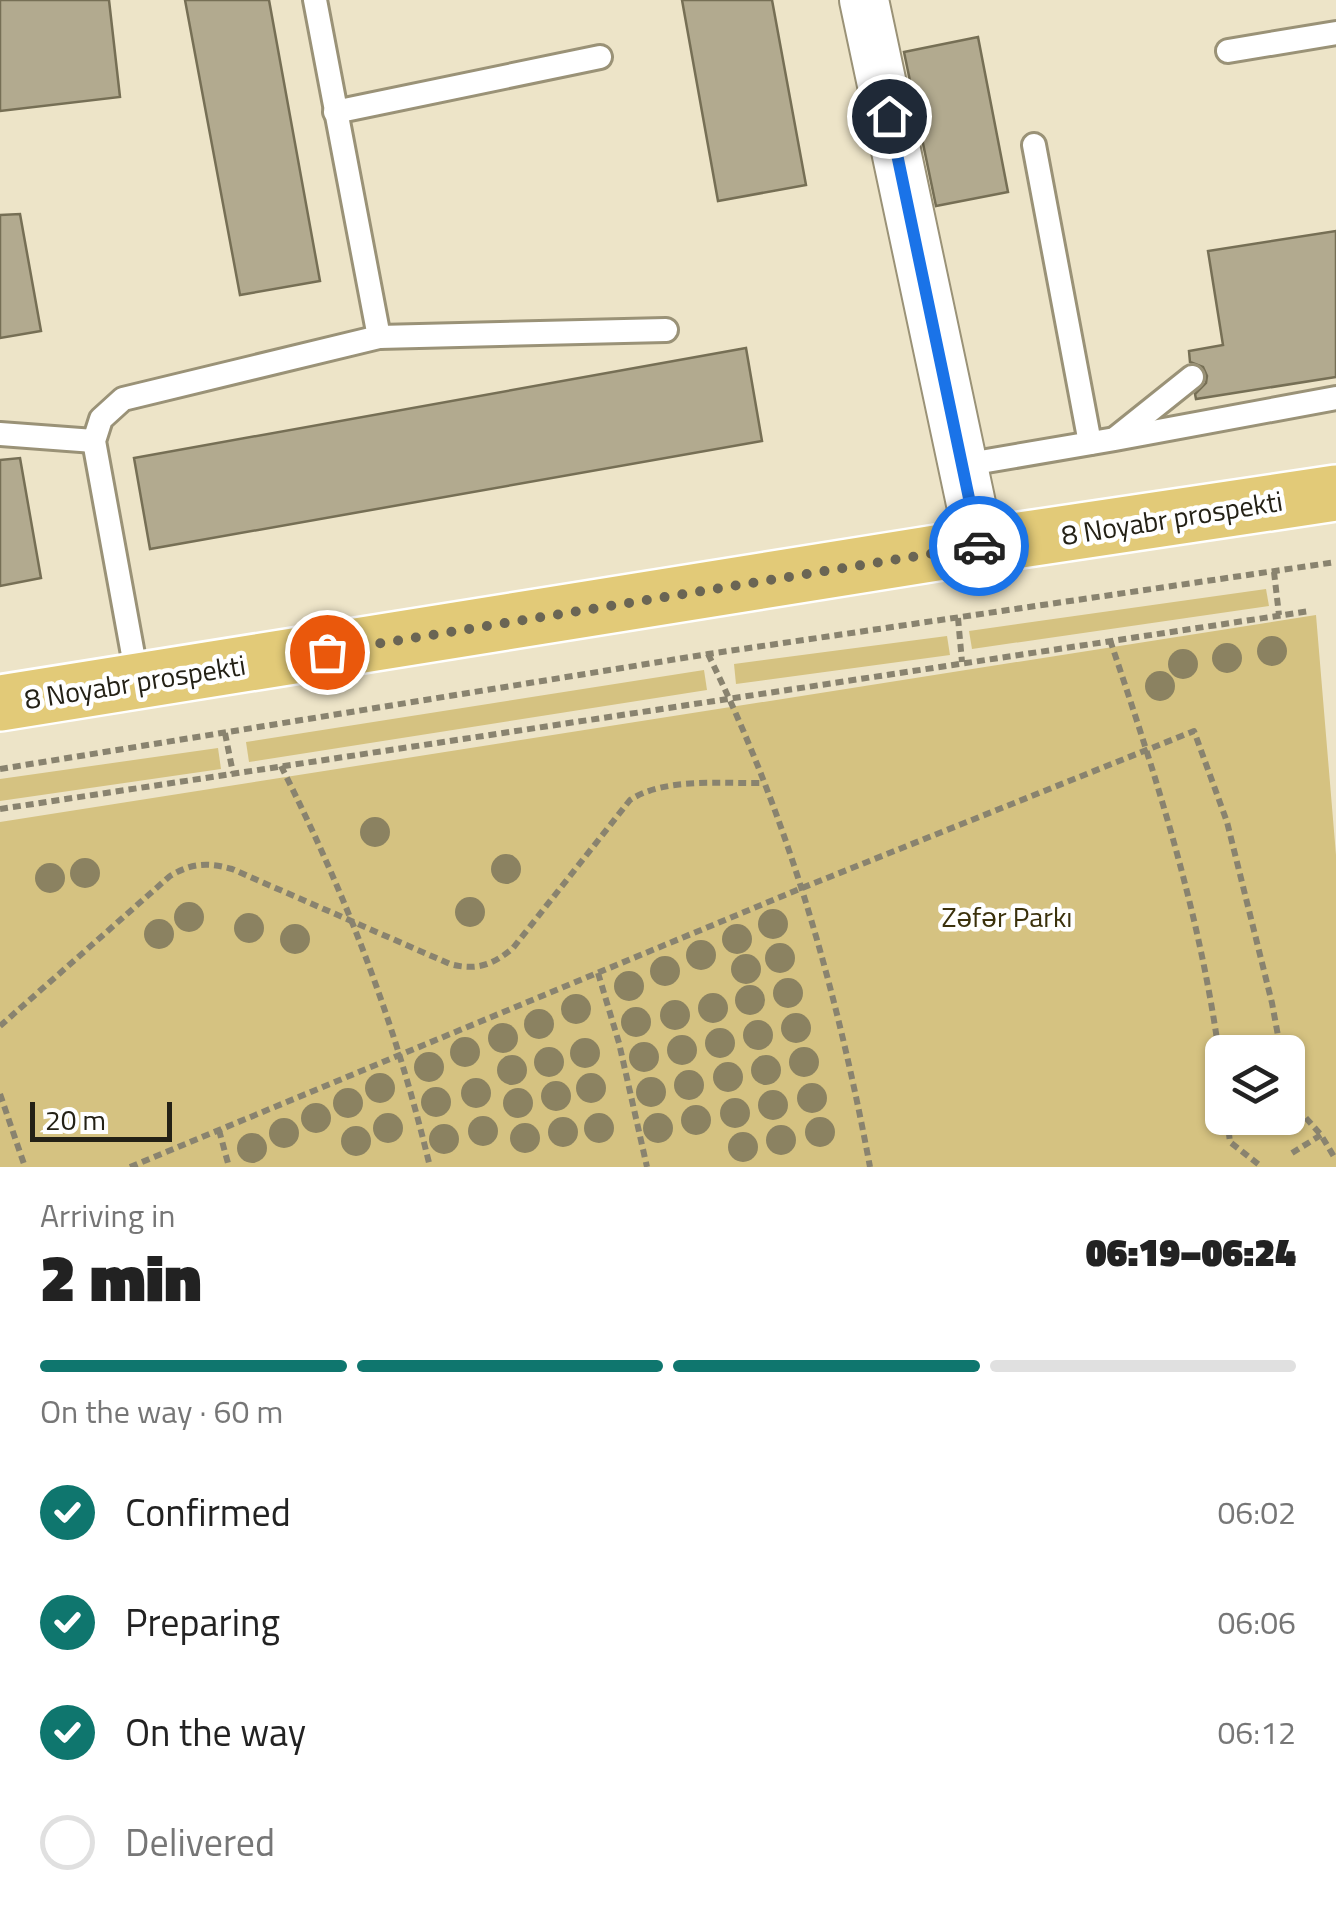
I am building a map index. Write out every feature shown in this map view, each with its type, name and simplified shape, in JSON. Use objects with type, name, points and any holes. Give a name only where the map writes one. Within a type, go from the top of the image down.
[{"type":"highway","name":"8 Noyabr prospekti","points":[[0,703],[1336,493]]},
{"type":"street","points":[[864,0],[980,546]]},
{"type":"lane","points":[[315,0],[379,337]]},
{"type":"lane","points":[[1228,51],[1336,34]]},
{"type":"lane","points":[[335,112],[600,57]]},
{"type":"lane","points":[[1034,145],[1090,444]]},
{"type":"lane","points":[[138,682],[94,441],[101,419],[123,399],[379,337],[666,330]]},
{"type":"lane","points":[[1115,440],[1192,377]]},
{"type":"lane","points":[[963,464],[1336,398]]},
{"type":"lane","points":[[0,434],[94,441]]},
{"type":"path","points":[[0,769],[708,654],[1336,562]]},
{"type":"path","points":[[1274,571],[1279,615]]},
{"type":"path","points":[[0,809],[1310,610]]},
{"type":"path","points":[[958,618],[962,662]]},
{"type":"path","points":[[1110,640],[1187,885],[1217,1035]]},
{"type":"path","points":[[708,654],[764,783],[802,888],[831,986],[870,1167]]},
{"type":"path","points":[[130,1167],[1194,730],[1227,822],[1279,1035]]},
{"type":"path","points":[[225,733],[233,773]]},
{"type":"path","points":[[280,766],[353,921],[400,1055],[430,1167]]},
{"type":"path","points":[[0,1026],[170,876],[196,864],[212,863],[232,870],[450,964],[483,967],[513,948],[630,800],[642,792],[672,786],[764,783]]},
{"type":"path","points":[[598,973],[619,1043],[647,1167]]},
{"type":"path","points":[[0,1094],[25,1167]]},
{"type":"path","points":[[1305,1117],[1336,1160]]},
{"type":"path","points":[[219,1130],[229,1167]]},
{"type":"path","points":[[1229,1135],[1230,1142],[1262,1167]]},
{"type":"path","points":[[1292,1153],[1321,1136]]},
{"type":"green space","points":[[1266,589],[1269,606],[972,649],[969,631]]},
{"type":"green space","name":"Zəfər Parkı","points":[[1316,615],[1336,855],[1336,1167],[0,1167],[0,822]]},
{"type":"green space","points":[[947,636],[950,655],[736,684],[734,664]]},
{"type":"green space","points":[[704,670],[707,690],[249,762],[246,742]]},
{"type":"green space","points":[[218,748],[221,769],[0,801],[0,779]]},
{"type":"building","points":[[0,0],[109,0],[120,97],[0,111]]},
{"type":"building","points":[[185,0],[269,0],[320,281],[240,295]]},
{"type":"building","points":[[682,0],[772,0],[806,185],[718,201]]},
{"type":"building","points":[[978,37],[1008,192],[936,206],[904,52]]},
{"type":"building","points":[[20,214],[41,331],[0,338],[0,215]]},
{"type":"building","points":[[1336,231],[1336,377],[1196,399],[1195,394],[1206,383],[1207,376],[1203,367],[1190,362],[1189,351],[1223,345],[1208,251]]},
{"type":"building","points":[[746,348],[762,441],[150,549],[134,458]]},
{"type":"building","points":[[20,458],[41,578],[0,586],[0,460]]},
{"type":"way so far","points":[[327,652],[979,546]]},
{"type":"route","points":[[889,116],[979,546]]}]
